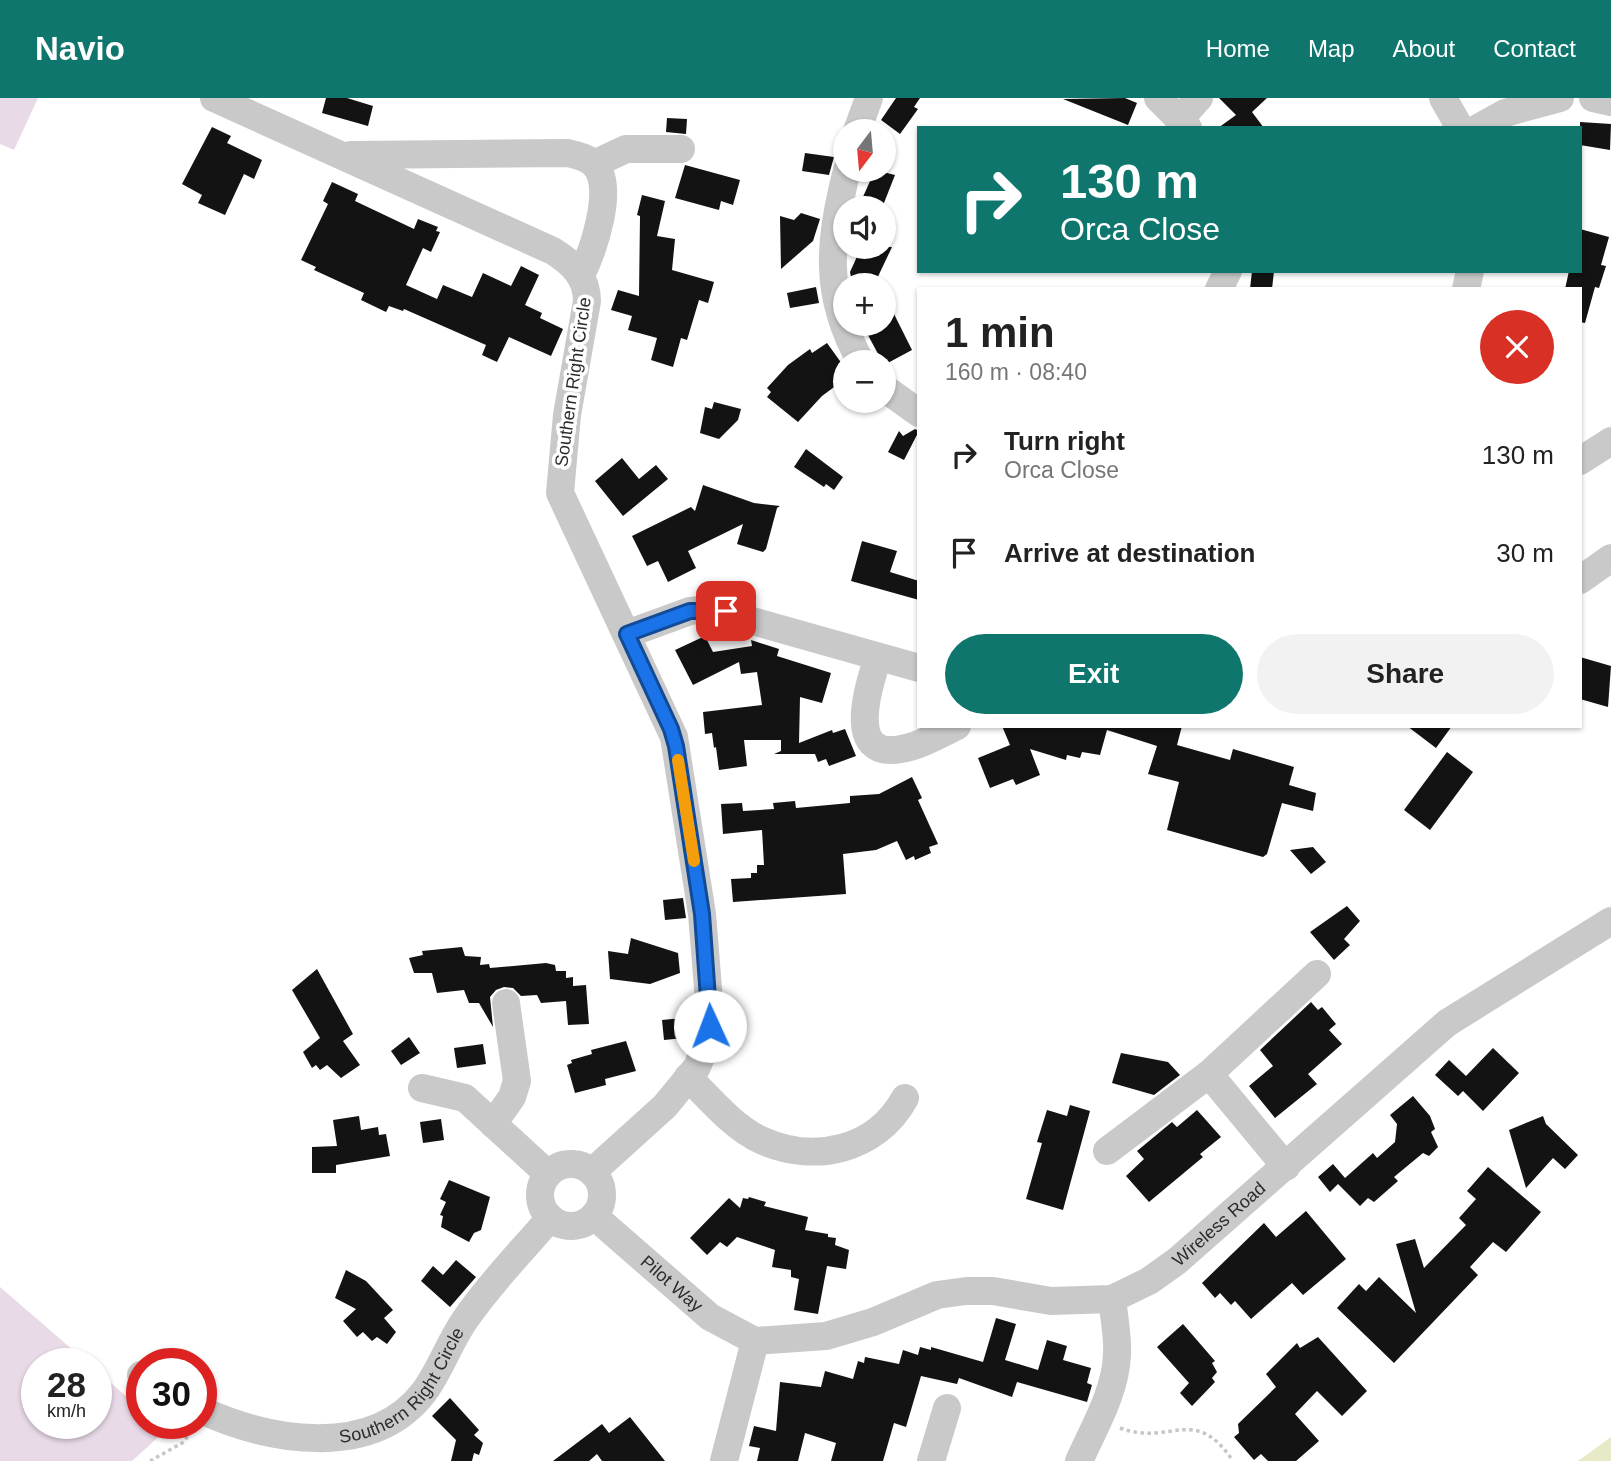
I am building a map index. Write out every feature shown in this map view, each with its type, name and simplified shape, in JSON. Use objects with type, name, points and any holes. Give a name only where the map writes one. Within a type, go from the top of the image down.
[{"type":"street","name":"Southern Right Circle","points":[[214,98],[553,251],[581,275]]},
{"type":"street","points":[[861,119],[869,98]]},
{"type":"street","points":[[1158,98],[1190,115]]},
{"type":"street","points":[[1443,98],[1459,126]]},
{"type":"street","points":[[1482,126],[1506,113],[1560,98]]},
{"type":"street","points":[[1593,98],[1611,102]]},
{"type":"street","points":[[594,164],[625,149],[681,149]]},
{"type":"street","name":"Southern Right Circle","points":[[342,155],[568,153],[594,164],[601,179],[603,198],[596,238],[581,275],[587,300],[567,415],[560,493],[674,737],[702,914],[710,1026],[704,1052],[688,1077],[665,1105],[592,1172]]},
{"type":"street","points":[[845,182],[831,253],[834,296],[841,320],[855,350]]},
{"type":"street","points":[[896,397],[917,412]]},
{"type":"street","points":[[1582,460],[1611,441]]},
{"type":"street","points":[[1582,579],[1611,558]]},
{"type":"street","points":[[627,634],[690,611],[710,609],[726,611],[917,667]]},
{"type":"street","points":[[878,657],[864,715],[868,737],[875,745],[893,750],[904,749],[952,728]]},
{"type":"street","name":"Wireless Road","points":[[1112,1300],[1177,1261],[1447,1023],[1611,921]]},
{"type":"street","points":[[1107,1151],[1209,1074],[1317,974]]},
{"type":"street","points":[[493,1124],[512,1097],[517,1082],[506,1003]]},
{"type":"street","points":[[1209,1074],[1286,1167]]},
{"type":"street","points":[[688,1077],[760,1140],[814,1154],[841,1149],[875,1134],[898,1111],[905,1098]]},
{"type":"street","points":[[422,1087],[465,1098],[548,1174]]},
{"type":"street","points":[[568,1164],[581,1166],[592,1172],[600,1182],[602,1196],[594,1216],[573,1226],[562,1225],[550,1218],[542,1208],[540,1195],[548,1174],[568,1164]]},
{"type":"street","name":"Pilot Way","points":[[594,1216],[710,1317],[755,1341]]},
{"type":"street","name":"Southern Right Circle","points":[[217,1416],[257,1432],[290,1436],[325,1437],[372,1431],[392,1422],[425,1391],[472,1309],[550,1218]]},
{"type":"street","points":[[724,1461],[755,1341],[800,1340],[826,1336],[873,1322],[937,1295],[966,1291],[993,1292],[1051,1301],[1112,1300],[1117,1354],[1098,1419],[1079,1461]]},
{"type":"street","points":[[931,1461],[947,1408]]},
{"type":"path","points":[[1098,1419],[1147,1435],[1189,1429],[1205,1432],[1218,1440],[1233,1461]]},
{"type":"path","points":[[150,1461],[186,1439]]},
{"type":"shaded area","points":[[0,98],[38,98],[14,150],[0,144]]},
{"type":"shaded area","points":[[0,1287],[71,1348],[21,1348],[21,1439],[112,1439],[112,1384],[126,1396],[126,1439],[156,1439],[132,1461],[0,1461]]},
{"type":"shaded area","points":[[1611,1437],[1611,1461],[1578,1461]]},
{"type":"building","points":[[326,98],[347,98],[373,106],[368,126],[322,113]]},
{"type":"building","points":[[896,98],[920,98],[914,107],[918,109],[900,134],[896,131],[896,119],[882,119]]},
{"type":"building","points":[[1125,98],[1137,103],[1128,125],[1063,99]]},
{"type":"building","points":[[1219,98],[1267,98],[1252,112],[1262,126],[1221,126],[1236,115]]},
{"type":"building","points":[[667,118],[687,119],[686,134],[666,132]]},
{"type":"building","points":[[1580,122],[1611,124],[1610,150],[1582,145]]},
{"type":"building","points":[[212,127],[231,136],[227,143],[262,160],[254,179],[244,174],[225,215],[198,203],[202,195],[182,184]]},
{"type":"building","points":[[805,153],[833,157],[829,175],[802,171]]},
{"type":"building","points":[[685,165],[740,180],[733,205],[721,201],[719,210],[675,198]]},
{"type":"building","points":[[332,182],[358,194],[355,201],[414,229],[418,219],[438,227],[436,231],[440,232],[431,252],[423,248],[406,285],[437,299],[443,285],[472,297],[483,273],[511,286],[521,266],[539,275],[525,305],[542,313],[540,318],[563,329],[551,356],[509,337],[497,362],[482,355],[486,345],[404,309],[403,311],[389,306],[386,312],[361,300],[364,293],[314,270],[316,267],[301,260],[328,204],[323,201]]},
{"type":"building","points":[[870,182],[892,182],[887,196],[863,196]]},
{"type":"building","points":[[642,195],[665,201],[657,236],[675,239],[672,270],[714,282],[708,303],[699,300],[687,340],[681,338],[673,367],[651,360],[657,338],[628,330],[632,316],[611,310],[618,290],[639,296],[640,216],[637,215]]},
{"type":"building","points":[[801,213],[820,219],[813,241],[781,269],[780,216],[794,220]]},
{"type":"building","points":[[1582,230],[1609,237],[1601,265],[1606,266],[1599,288],[1595,287],[1585,323],[1582,322],[1582,287],[1565,287],[1569,273],[1582,273]]},
{"type":"building","points":[[856,259],[886,259],[880,273],[850,272]]},
{"type":"building","points":[[1252,273],[1274,273],[1272,287],[1250,287]]},
{"type":"building","points":[[816,287],[819,303],[790,308],[787,293]]},
{"type":"building","points":[[896,318],[912,350],[896,359],[896,350],[876,350],[868,336],[896,336]]},
{"type":"building","points":[[827,343],[833,351],[833,388],[798,422],[767,397],[771,392],[767,388],[788,365],[810,349],[812,353]]},
{"type":"building","points":[[714,402],[741,409],[738,420],[719,439],[700,433],[705,407],[712,409]]},
{"type":"building","points":[[917,430],[904,460],[888,452],[899,431],[903,436]]},
{"type":"building","points":[[806,449],[843,477],[834,490],[826,484],[824,487],[794,467]]},
{"type":"building","points":[[622,458],[639,479],[656,465],[668,479],[623,516],[595,481]]},
{"type":"building","points":[[703,485],[754,503],[780,506],[777,508],[766,549],[763,552],[737,544],[743,524],[688,551],[696,568],[668,582],[658,561],[647,566],[632,536],[691,507],[695,511]]},
{"type":"building","points":[[862,541],[897,551],[890,572],[917,580],[917,599],[851,581]]},
{"type":"building","points":[[705,636],[713,652],[752,646],[751,640],[779,649],[777,656],[831,673],[822,703],[800,697],[799,743],[832,730],[833,733],[845,729],[856,756],[829,766],[826,759],[818,762],[815,754],[774,754],[781,751],[781,740],[744,740],[747,766],[719,770],[712,733],[705,734],[703,712],[762,705],[757,672],[741,674],[739,662],[693,685],[675,650]]},
{"type":"building","points":[[1582,658],[1611,666],[1608,707],[1582,700]]},
{"type":"building","points":[[1003,728],[1181,728],[1177,745],[1230,760],[1233,749],[1294,767],[1289,785],[1316,793],[1313,811],[1282,803],[1267,854],[1263,857],[1167,830],[1179,782],[1148,774],[1157,746],[1107,730],[1100,755],[1082,752],[1080,758],[1067,755],[1066,760],[1030,749],[1040,775],[1016,785],[1013,779],[990,788],[978,758],[1010,745]]},
{"type":"building","points":[[1410,728],[1451,728],[1436,748]]},
{"type":"building","points":[[1447,752],[1473,772],[1430,830],[1404,810]]},
{"type":"building","points":[[912,777],[922,798],[918,800],[938,844],[929,847],[931,853],[915,860],[914,856],[906,860],[897,841],[876,850],[843,854],[846,894],[733,902],[731,879],[751,878],[751,873],[757,873],[757,865],[764,865],[762,830],[723,834],[721,804],[742,803],[743,811],[774,809],[773,803],[795,801],[796,808],[850,803],[850,796],[879,794]]},
{"type":"building","points":[[1313,847],[1326,862],[1311,874],[1290,850]]},
{"type":"building","points":[[683,898],[686,918],[665,920],[663,900]]},
{"type":"building","points":[[1347,906],[1360,921],[1344,939],[1350,945],[1334,960],[1310,932]]},
{"type":"building","points":[[631,938],[678,953],[680,973],[650,984],[610,979],[608,951],[628,954]]},
{"type":"building","points":[[462,947],[465,956],[481,957],[480,965],[489,964],[490,968],[546,963],[555,965],[556,971],[566,971],[566,978],[573,977],[573,986],[586,985],[589,1024],[568,1025],[566,1001],[541,1003],[537,995],[521,996],[513,988],[504,987],[496,990],[490,997],[493,1027],[479,1003],[469,1003],[464,990],[437,993],[432,973],[414,973],[409,958],[423,955],[422,951]]},
{"type":"building","points":[[317,969],[353,1034],[343,1041],[360,1065],[341,1078],[327,1065],[320,1070],[316,1065],[312,1068],[303,1052],[320,1038],[292,990]]},
{"type":"building","points":[[1311,1002],[1318,1010],[1322,1007],[1336,1024],[1329,1030],[1342,1044],[1308,1074],[1317,1084],[1275,1118],[1249,1086],[1273,1066],[1260,1050]]},
{"type":"building","points":[[682,1018],[684,1038],[664,1040],[662,1020]]},
{"type":"building","points":[[409,1037],[420,1053],[401,1065],[391,1051]]},
{"type":"building","points":[[626,1041],[636,1071],[605,1079],[606,1085],[575,1093],[567,1065],[572,1063],[571,1060],[592,1054],[591,1050]]},
{"type":"building","points":[[483,1044],[486,1064],[457,1068],[454,1048]]},
{"type":"building","points":[[1493,1048],[1519,1073],[1483,1111],[1463,1091],[1458,1096],[1435,1075],[1449,1060],[1466,1076]]},
{"type":"building","points":[[1121,1053],[1168,1062],[1180,1075],[1154,1095],[1112,1083]]},
{"type":"building","points":[[1413,1096],[1430,1116],[1435,1129],[1431,1132],[1438,1147],[1429,1156],[1423,1153],[1394,1177],[1398,1181],[1374,1202],[1368,1198],[1360,1206],[1338,1184],[1330,1192],[1318,1177],[1333,1164],[1345,1178],[1373,1153],[1377,1158],[1395,1142],[1397,1124],[1390,1115]]},
{"type":"building","points":[[1070,1105],[1090,1111],[1063,1210],[1026,1199],[1042,1143],[1037,1142],[1047,1110],[1067,1116]]},
{"type":"building","points":[[1197,1110],[1221,1137],[1200,1154],[1203,1157],[1149,1202],[1126,1176],[1144,1159],[1137,1151],[1172,1122],[1177,1127]]},
{"type":"building","points":[[359,1116],[361,1130],[378,1127],[379,1135],[386,1134],[390,1156],[336,1165],[336,1173],[312,1173],[312,1147],[337,1146],[333,1120]]},
{"type":"building","points":[[1543,1116],[1546,1124],[1578,1155],[1565,1169],[1553,1158],[1526,1188],[1509,1130]]},
{"type":"building","points":[[441,1119],[444,1140],[423,1143],[420,1122]]},
{"type":"building","points":[[1488,1167],[1541,1212],[1506,1252],[1493,1242],[1470,1267],[1478,1275],[1394,1363],[1337,1308],[1359,1284],[1366,1291],[1379,1277],[1416,1313],[1396,1244],[1415,1239],[1424,1268],[1466,1225],[1459,1218],[1476,1199],[1467,1191]]},
{"type":"building","points":[[449,1180],[490,1197],[481,1230],[474,1233],[469,1242],[441,1227],[443,1216],[440,1215],[446,1202],[440,1199]]},
{"type":"building","points":[[729,1198],[740,1208],[743,1198],[766,1202],[764,1206],[808,1217],[805,1230],[828,1234],[828,1237],[836,1238],[835,1245],[849,1250],[846,1269],[827,1266],[818,1314],[794,1310],[799,1279],[791,1277],[791,1270],[772,1267],[775,1250],[737,1237],[727,1247],[720,1242],[707,1255],[690,1238]]},
{"type":"building","points":[[1306,1211],[1346,1259],[1303,1295],[1292,1283],[1251,1319],[1235,1301],[1231,1305],[1220,1293],[1215,1298],[1202,1283],[1264,1223],[1276,1237]]},
{"type":"building","points":[[456,1260],[476,1277],[450,1307],[421,1281],[433,1266],[443,1275]]},
{"type":"building","points":[[346,1270],[366,1281],[393,1310],[384,1318],[396,1332],[387,1344],[377,1337],[372,1341],[363,1332],[357,1337],[343,1321],[356,1309],[335,1298]]},
{"type":"building","points":[[996,1318],[1016,1324],[1005,1360],[1038,1370],[1047,1340],[1067,1346],[1063,1360],[1091,1368],[1087,1383],[1092,1385],[1087,1402],[1017,1382],[1012,1397],[959,1378],[957,1384],[921,1376],[906,1427],[894,1423],[883,1461],[831,1461],[836,1443],[805,1433],[798,1461],[757,1461],[760,1448],[749,1446],[754,1426],[776,1431],[780,1382],[821,1387],[825,1371],[853,1379],[858,1361],[864,1363],[865,1357],[899,1364],[903,1350],[918,1355],[920,1347],[931,1350],[931,1347],[983,1362]]},
{"type":"building","points":[[1183,1324],[1215,1361],[1212,1363],[1217,1372],[1212,1378],[1215,1382],[1192,1406],[1180,1393],[1189,1383],[1157,1347]]},
{"type":"building","points":[[1318,1337],[1367,1391],[1342,1416],[1317,1391],[1295,1414],[1319,1441],[1296,1461],[1268,1461],[1261,1454],[1254,1460],[1234,1437],[1239,1433],[1238,1424],[1276,1387],[1266,1374],[1297,1343],[1300,1348]]},
{"type":"building","points":[[450,1398],[479,1430],[474,1435],[483,1443],[479,1455],[474,1453],[472,1461],[451,1461],[456,1440],[432,1416]]},
{"type":"building","points":[[630,1417],[665,1461],[602,1461],[597,1454],[589,1461],[553,1461],[602,1424],[609,1433]]},
{"type":"slow traffic","points":[[678,760],[694,861]]},
{"type":"route","points":[[710,1026],[702,914],[676,746],[671,729],[627,634],[690,611],[726,611]]}]
